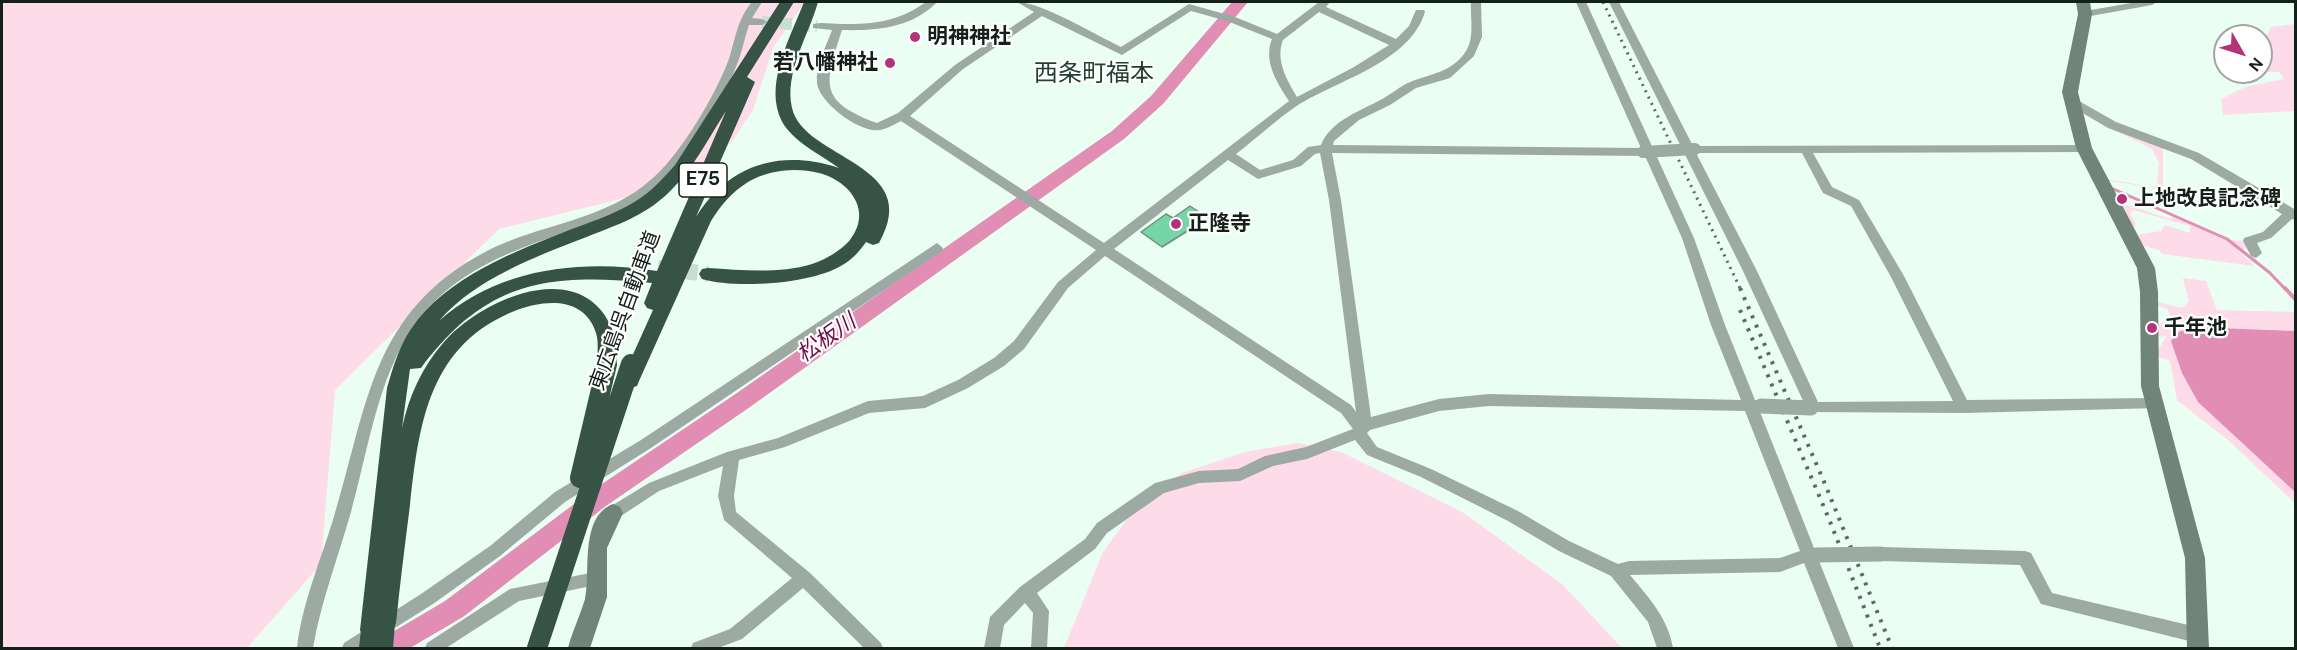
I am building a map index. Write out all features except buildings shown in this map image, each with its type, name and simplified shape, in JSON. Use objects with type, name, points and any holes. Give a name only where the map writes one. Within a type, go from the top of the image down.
[{"type":"highway","points":[[377,638],[396,388],[405,356],[417,336],[445,305],[501,265],[622,216],[645,203],[664,188],[681,169],[757,45],[788,2]]},
{"type":"highway","name":"東広島呉自動車道","points":[[537,648],[605,436],[635,364],[670,258],[762,48],[788,2]]},
{"type":"highway","points":[[635,364],[699,227],[727,188],[744,177],[785,165],[812,166],[837,173],[854,185],[864,197],[868,210],[865,232],[858,243],[846,254],[824,266],[795,274],[706,278],[769,284],[826,274],[846,265],[873,240],[880,223],[881,208],[873,189],[852,170],[797,129],[785,112],[783,93],[787,72],[811,2]]},
{"type":"highway","points":[[405,460],[401,442],[404,412],[414,364],[436,332],[465,308],[514,283],[541,276],[597,271],[657,272],[583,264],[553,267],[505,279],[461,301],[417,336]]},
{"type":"highway","points":[[377,638],[405,460],[426,383],[440,360],[478,321],[525,299],[549,296],[569,297],[586,303],[598,313],[608,338],[607,364],[537,648]]},
{"type":"street","points":[[305,648],[380,384],[389,358],[408,323],[434,294],[476,263],[539,234],[612,212],[645,192],[660,179],[678,157],[726,76],[744,21],[757,2]]},
{"type":"street","points":[[818,26],[838,27],[907,20],[932,2]]},
{"type":"street","points":[[1022,2],[1122,52],[1189,7],[1231,19],[1278,38]]},
{"type":"street","points":[[1361,429],[1335,200],[1325,149],[1329,139],[1355,117],[1386,102],[1412,85],[1446,75],[1470,54],[1477,37],[1476,2]]},
{"type":"street","points":[[1581,2],[1647,152],[1688,238],[1718,325],[1756,406],[1846,648]]},
{"type":"street","points":[[1614,2],[1750,271],[1812,408]]},
{"type":"street","points":[[1617,571],[1629,568],[1780,566],[1813,555],[1881,554],[2025,558],[2046,599],[2197,642],[2195,558],[2150,386],[2149,292],[2146,268],[2084,148],[2070,92],[2084,8],[2152,2]]},
{"type":"street","points":[[1295,102],[1279,77],[1274,44],[1278,38],[1322,4],[1395,43]]},
{"type":"street","points":[[838,27],[824,74],[823,87],[828,97],[846,113],[878,126],[902,116],[959,67],[1042,11]]},
{"type":"street","points":[[579,648],[596,597],[594,579],[597,548],[603,527],[613,513],[654,487],[732,456],[780,443],[868,407],[924,402],[963,384],[999,362],[1019,345],[1064,285],[1103,251],[1230,155],[1295,102],[1367,63],[1411,31],[1420,12]]},
{"type":"street","points":[[744,21],[762,22]]},
{"type":"street","points":[[2072,101],[2112,125],[2195,156],[2293,215],[2267,235],[2249,241],[2256,253]]},
{"type":"street","points":[[902,116],[1103,251],[1346,409],[1361,429],[1372,451],[1426,472],[1513,516],[1564,546],[1617,571],[1654,617],[1665,648]]},
{"type":"street","points":[[1684,140],[1780,143],[1782,147]]},
{"type":"street","points":[[1230,155],[1258,175],[1297,163],[1312,150],[1325,149],[1647,152],[1782,147],[2084,148]]},
{"type":"street","points":[[1805,148],[1827,190],[1855,202],[1897,276],[1963,407]]},
{"type":"street","points":[[350,648],[437,592],[495,550],[560,497],[646,444],[937,248]]},
{"type":"street","points":[[992,648],[996,622],[1026,592],[1090,544],[1102,528],[1160,488],[1199,477],[1240,475],[1270,460],[1307,453],[1361,429],[1439,405],[1489,400],[1812,408],[2154,404]]},
{"type":"street","points":[[732,456],[726,496],[729,515],[804,578],[875,648]]},
{"type":"street","points":[[699,648],[736,634],[804,578]]},
{"type":"street","points":[[433,648],[516,594],[594,579]]},
{"type":"street","points":[[1026,592],[1041,611],[1038,648]]},
{"type":"shaded area","points":[[2,2],[805,2],[773,48],[753,110],[733,140],[689,182],[499,229],[335,390],[321,564],[247,648],[2,648]]},
{"type":"shaded area","points":[[2295,24],[2295,111],[2223,115],[2221,99],[2245,87],[2273,84],[2273,81],[2284,79],[2279,72],[2273,72],[2273,27]]},
{"type":"shaded area","points":[[2082,112],[2163,146],[2163,189],[2104,180],[2091,148]],"holes":[[[2084,115],[2152,149],[2159,163],[2157,185],[2153,187],[2105,179],[2092,148]]]},
{"type":"shaded area","points":[[2117,202],[2171,219],[2173,215],[2232,240],[2243,241],[2247,248],[2238,250],[2254,266],[2162,254],[2159,250],[2144,246],[2137,235],[2161,231],[2165,225],[2190,233],[2190,226],[2133,210],[2130,213],[2136,224],[2133,228]]},
{"type":"shaded area","points":[[2183,278],[2206,281],[2217,310],[2295,312],[2295,331],[2192,327],[2198,402],[2295,492],[2295,503],[2229,441],[2177,400],[2170,361],[2158,357],[2157,351],[2167,336],[2155,337],[2155,327],[2170,317],[2168,309],[2154,305],[2154,301],[2182,308],[2189,301]]},
{"type":"shaded area","name":"千年池","points":[[2192,327],[2295,331],[2295,492],[2198,402],[2182,373],[2171,341],[2179,332]]},
{"type":"shaded area","points":[[1297,443],[1341,452],[1462,512],[1562,584],[1622,648],[1064,648],[1103,552],[1133,511],[1182,473],[1245,452]]},
{"type":"waterway","name":"松板川","points":[[388,648],[454,609],[598,499],[742,401],[1118,135],[1157,100],[1240,2]]},
{"type":"waterway","points":[[2111,188],[2227,239],[2270,273],[2286,290]]},
{"type":"waterway","points":[[2285,288],[2296,300]]},
{"type":"tunnel","points":[[762,22],[817,26]]},
{"type":"tunnel","points":[[658,268],[708,274]]},
{"type":"railway","points":[[1603,2],[1741,290]]},
{"type":"railway","points":[[1740,288],[1825,484],[1892,648]]},
{"type":"railway","points":[[1740,310],[1829,519],[1880,648]]},
{"type":"place","name":"明神神社","points":[[915,37]]},
{"type":"place","name":"若八幡神社","points":[[890,63]]},
{"type":"place","name":"上地改良記念碑","points":[[2122,199]]},
{"type":"place","name":"正隆寺","points":[[1176,224]]},
{"type":"place","name":"千年池","points":[[2152,328]]},
{"type":"district","name":"西条町福本","points":[[1094,75]]}]
